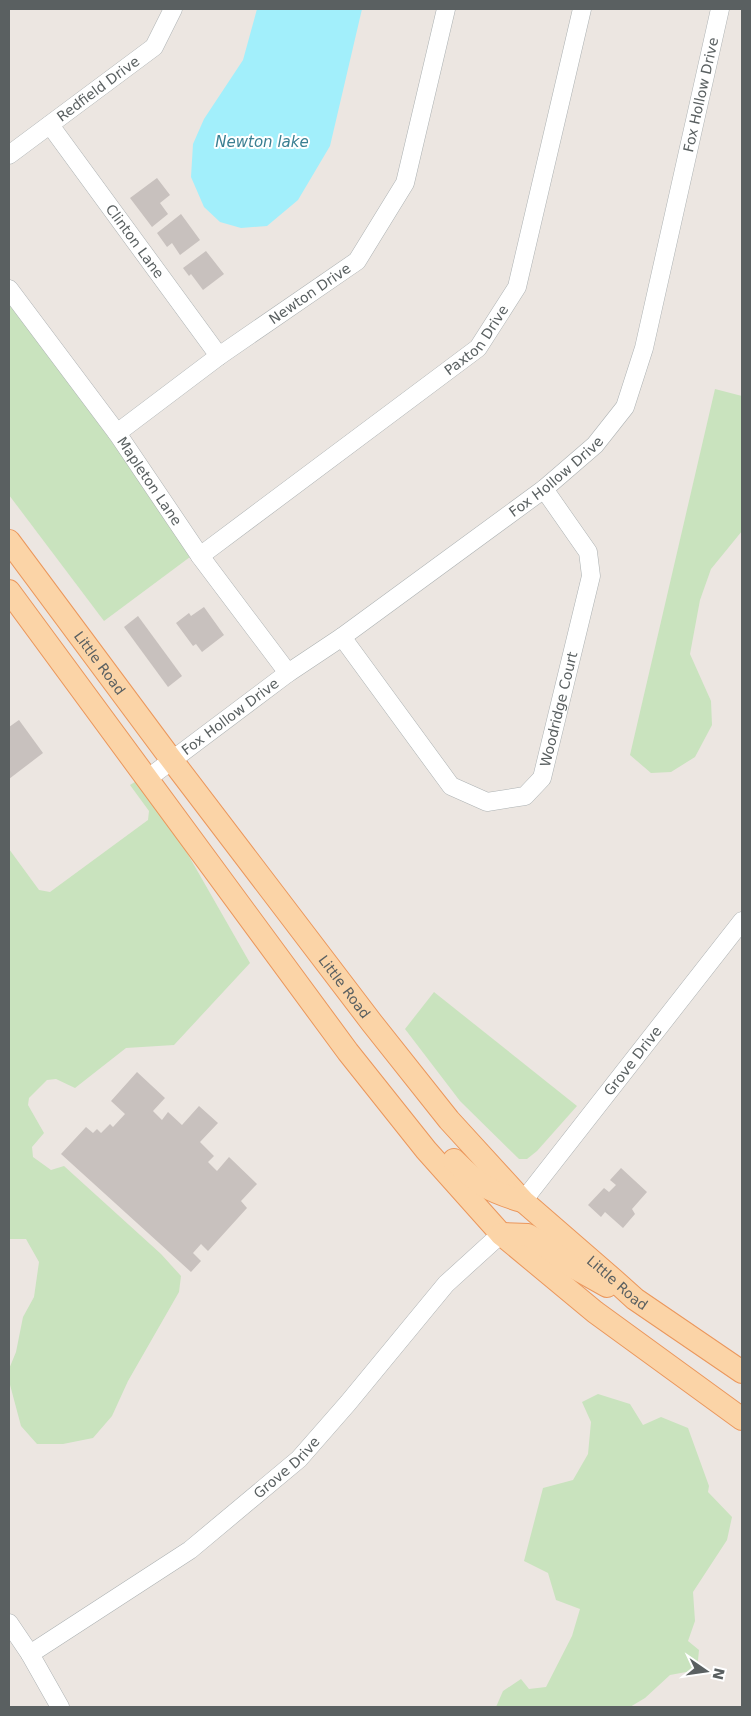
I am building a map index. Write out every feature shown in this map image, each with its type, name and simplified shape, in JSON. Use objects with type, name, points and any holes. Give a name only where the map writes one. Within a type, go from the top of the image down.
[{"type":"main road","name":"Little Road","points":[[9,541],[171,759],[372,1023],[449,1120],[523,1201],[635,1299],[742,1372]]},
{"type":"main road","points":[[9,591],[348,1052],[426,1150],[501,1234],[595,1312],[742,1419]]},
{"type":"main road","points":[[386,1101],[411,1116],[477,1183],[492,1192],[523,1201]]},
{"type":"main road","points":[[501,1234],[528,1236],[537,1240],[572,1267],[635,1299]]},
{"type":"street","name":"Redfield Drive","points":[[9,155],[154,47],[173,9]]},
{"type":"street","name":"Newton Drive","points":[[116,433],[219,356],[358,261],[405,183],[446,9]]},
{"type":"street","name":"Paxton Drive","points":[[200,556],[478,348],[517,287],[582,9]]},
{"type":"street","name":"Fox Hollow Drive","points":[[147,779],[171,759],[288,673],[342,637],[544,489],[595,445],[625,407],[644,348],[720,9]]},
{"type":"street","name":"Clinton Lane","points":[[50,125],[219,356]]},
{"type":"street","name":"Mapleton Lane","points":[[9,289],[116,433],[200,556],[288,673]]},
{"type":"street","name":"Woodridge Court","points":[[342,637],[451,786],[487,802],[525,796],[542,778],[591,576],[588,552],[544,489]]},
{"type":"street","name":"Grove Drive","points":[[523,1201],[742,921]]},
{"type":"street","name":"Grove Drive","points":[[30,1654],[190,1550],[299,1459],[348,1404],[446,1284],[501,1234]]},
{"type":"street","points":[[9,1623],[30,1654],[60,1707]]},
{"type":"green space","points":[[9,301],[194,554],[104,621],[9,495]]},
{"type":"green space","points":[[715,389],[742,396],[742,531],[711,569],[700,600],[690,654],[711,701],[712,725],[695,757],[671,772],[651,773],[630,755]]},
{"type":"green space","points":[[138,780],[166,816],[250,963],[174,1045],[126,1048],[75,1088],[56,1079],[47,1080],[29,1098],[28,1105],[44,1133],[32,1147],[33,1157],[51,1170],[64,1166],[161,1254],[181,1276],[179,1292],[128,1381],[112,1416],[93,1438],[63,1444],[37,1444],[21,1426],[9,1381],[9,1369],[16,1352],[23,1317],[34,1297],[39,1262],[26,1239],[9,1239],[9,849],[39,890],[50,892],[148,820],[149,811],[130,785]]},
{"type":"green space","points":[[434,992],[577,1106],[537,1151],[527,1159],[519,1159],[460,1101],[405,1029]]},
{"type":"green space","points":[[598,1394],[630,1404],[643,1425],[661,1417],[688,1428],[709,1486],[708,1492],[732,1517],[727,1540],[693,1592],[695,1621],[688,1641],[699,1650],[697,1670],[670,1675],[645,1698],[630,1707],[496,1707],[503,1691],[521,1679],[529,1689],[546,1687],[572,1636],[580,1609],[556,1600],[548,1573],[524,1561],[543,1488],[573,1480],[588,1454],[591,1422],[582,1402]]},
{"type":"water","name":"Newton lake","points":[[257,9],[362,9],[330,146],[298,200],[267,226],[241,228],[220,222],[204,207],[191,177],[193,144],[204,119],[243,60]]},
{"type":"building","points":[[157,178],[170,195],[160,203],[168,214],[152,227],[130,198]]},
{"type":"building","points":[[181,214],[200,240],[180,255],[172,243],[167,247],[157,233]]},
{"type":"building","points":[[206,251],[224,274],[203,290],[191,274],[189,276],[183,268]]},
{"type":"building","points":[[204,607],[224,635],[202,652],[196,644],[193,646],[176,623],[189,613],[191,616]]},
{"type":"building","points":[[138,616],[182,676],[168,687],[124,627]]},
{"type":"building","points":[[19,720],[43,753],[9,779],[9,727]]},
{"type":"building","points":[[137,1072],[165,1098],[153,1111],[162,1120],[168,1112],[182,1125],[199,1106],[218,1123],[200,1142],[214,1156],[208,1162],[217,1171],[229,1157],[257,1184],[241,1201],[247,1208],[208,1251],[201,1244],[193,1253],[201,1261],[191,1272],[61,1154],[86,1127],[93,1133],[97,1129],[101,1133],[110,1124],[113,1127],[125,1114],[111,1101]]},
{"type":"building","points":[[621,1168],[647,1192],[632,1209],[635,1214],[623,1228],[605,1212],[601,1217],[588,1205],[604,1188],[609,1192],[616,1185],[610,1180]]}]
